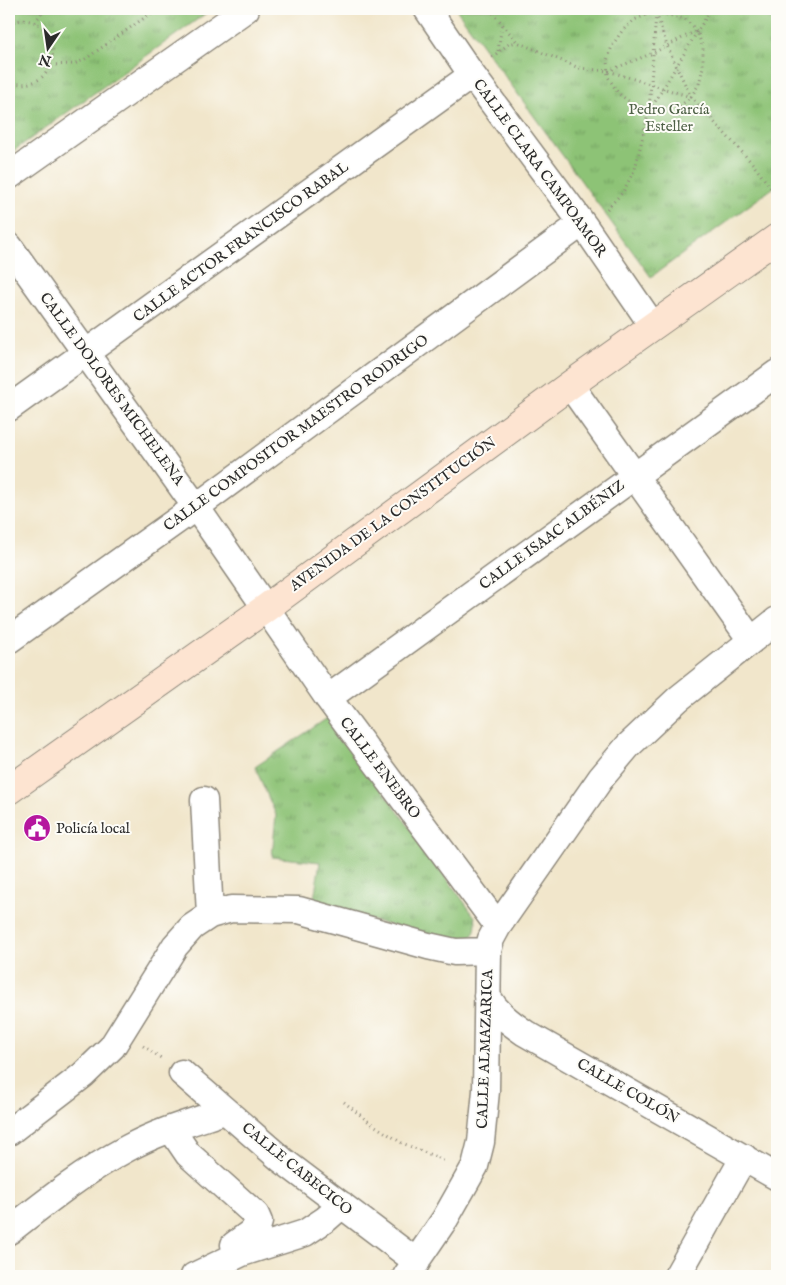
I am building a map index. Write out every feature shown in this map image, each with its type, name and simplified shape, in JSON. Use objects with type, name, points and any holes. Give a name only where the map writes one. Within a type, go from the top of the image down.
[{"type":"street","points":[[9,176],[246,9]]},
{"type":"street","name":"CALLE CLARA CAMPOAMOR","points":[[427,9],[472,75],[583,225],[653,326]]},
{"type":"street","name":"CALLE ACTOR FRANCISCO RABAL","points":[[9,408],[472,75]]},
{"type":"street","name":"CALLE COMPOSITOR MAESTRO RODRIGO","points":[[9,640],[196,507],[583,225]]},
{"type":"street","name":"AVENIDA DE LA CONSTITUCIÓN","points":[[9,790],[266,608],[570,385],[777,238]]},
{"type":"street","name":"CALLE DOLORES MICHELENA","points":[[9,246],[266,608]]},
{"type":"street","name":"CALLE ISAAC ALBÉNIZ","points":[[328,698],[777,373]]},
{"type":"street","points":[[570,385],[751,640]]},
{"type":"street","name":"CALLE ENEBRO","points":[[266,608],[328,698],[498,926]]},
{"type":"street","name":"CALLE ALMAZARICA","points":[[411,1269],[465,1187],[475,1166],[481,1142],[486,1091],[488,951],[491,938],[601,778],[628,746],[678,699],[777,620]]},
{"type":"street","points":[[204,800],[210,915]]},
{"type":"street","points":[[9,1132],[83,1075],[112,1047],[175,946],[192,927],[210,915],[231,909],[299,910],[455,952],[488,951]]},
{"type":"street","name":"CALLE COLÓN","points":[[487,996],[502,1017],[525,1033],[777,1177]]},
{"type":"street","name":"CALLE CABECICO","points":[[182,1073],[282,1160],[342,1205],[411,1269]]},
{"type":"street","points":[[9,1231],[71,1182],[128,1148],[171,1129],[225,1111]]},
{"type":"street","points":[[171,1129],[188,1154],[256,1215],[259,1222],[257,1228],[234,1245],[242,1254]]},
{"type":"street","points":[[677,1276],[744,1157]]},
{"type":"street","points":[[194,1276],[242,1254],[305,1232],[326,1220],[342,1205]]},
{"type":"path","points":[[35,22],[45,9]]},
{"type":"path","points":[[51,65],[74,64],[84,60],[157,9]]},
{"type":"path","points":[[490,9],[517,42],[579,68],[608,71],[691,97]]},
{"type":"path","points":[[654,9],[667,46],[691,97],[752,162],[777,196]]},
{"type":"path","points":[[649,110],[711,9]]},
{"type":"path","points":[[651,13],[669,15],[685,19],[697,31],[703,48],[703,67],[699,84],[691,97],[680,106],[661,112],[649,110],[631,103],[618,93],[608,76],[607,61],[612,46],[622,31],[634,20],[651,13]]},
{"type":"path","points":[[583,225],[606,210],[623,192],[635,169],[649,110],[656,14]]},
{"type":"path","points":[[9,23],[20,20],[35,22],[44,28],[50,36],[54,56],[46,74],[38,80],[29,84],[9,82]]},
{"type":"path","points":[[502,24],[498,52],[509,44],[517,42]]},
{"type":"path","points":[[608,71],[653,53],[697,31]]},
{"type":"path","points":[[123,1031],[182,1073]]},
{"type":"path","points":[[344,1102],[369,1122],[402,1143],[472,1172]]},
{"type":"green space","points":[[9,9],[212,9],[9,154]]},
{"type":"green space","name":"Pedro García Esteller","points":[[456,9],[777,9],[777,185],[651,277]]},
{"type":"green space","points":[[329,717],[475,917],[476,926],[474,933],[463,944],[313,905],[320,862],[272,857],[276,815],[255,767]]},
{"type":"place","name":"Policía local","points":[[37,828]]}]
